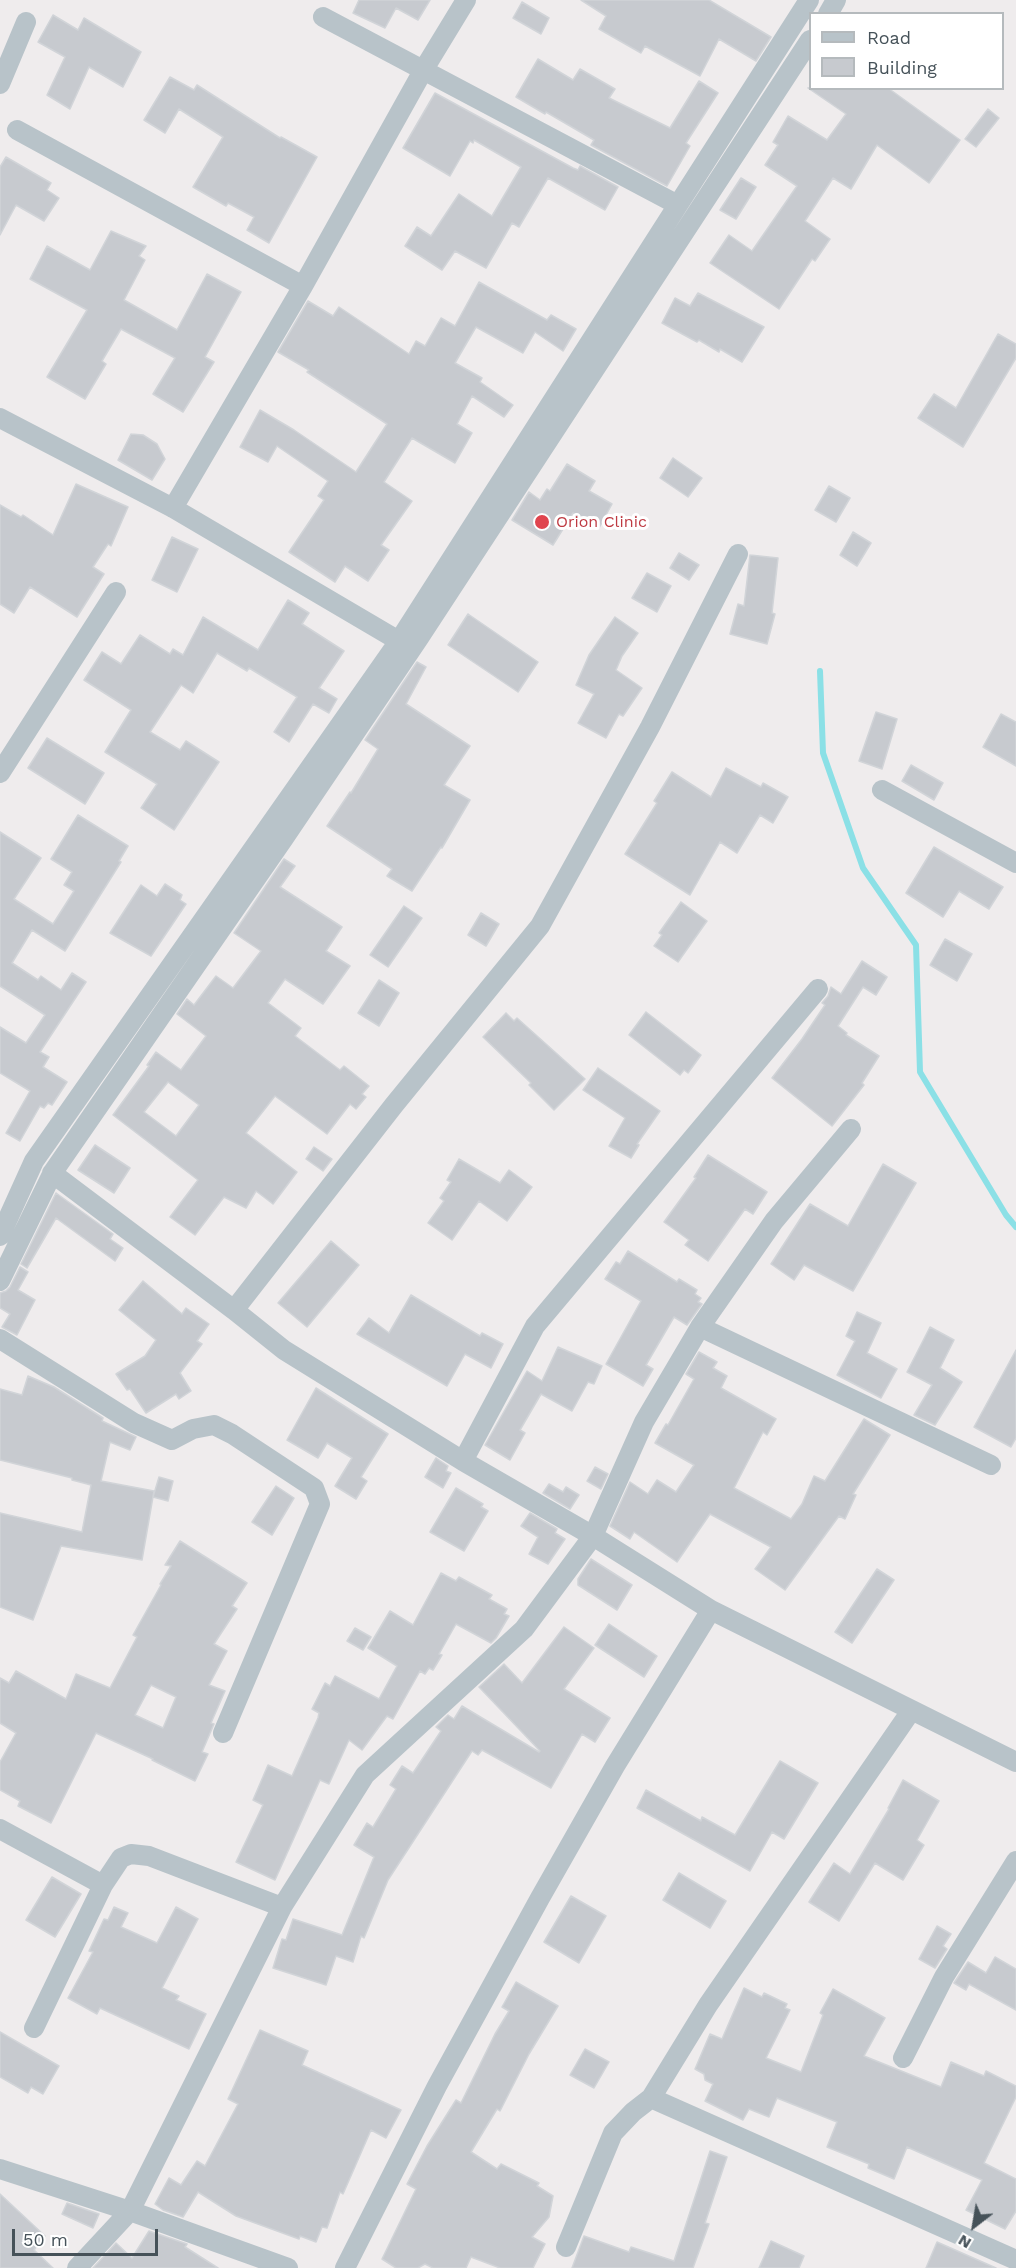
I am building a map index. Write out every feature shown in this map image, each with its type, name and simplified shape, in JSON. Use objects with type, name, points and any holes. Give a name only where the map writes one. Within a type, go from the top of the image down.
[{"type":"street","points":[[173,508],[303,286],[424,69],[466,0]]},
{"type":"street","points":[[0,1281],[52,1173],[284,838],[604,338],[661,231],[810,0]]},
{"type":"street","points":[[323,17],[678,205]]},
{"type":"street","points":[[0,84],[26,22]]},
{"type":"street","points":[[0,1234],[34,1161],[399,641],[604,338],[679,242],[809,42]]},
{"type":"street","points":[[17,130],[303,286]]},
{"type":"street","points":[[661,231],[679,242]]},
{"type":"street","points":[[0,418],[173,508],[399,641]]},
{"type":"street","points":[[234,1310],[394,1105],[540,926],[650,727],[738,554]]},
{"type":"street","points":[[0,773],[116,592]]},
{"type":"street","points":[[882,790],[1016,863]]},
{"type":"street","points":[[463,1461],[535,1326],[818,989]]},
{"type":"street","points":[[77,2268],[130,2211],[282,1907],[364,1774],[524,1629],[593,1536],[644,1422],[700,1328],[774,1221],[851,1129]]},
{"type":"street","points":[[52,1173],[284,1350],[463,1461],[593,1536],[711,1610],[1016,1762]]},
{"type":"street","points":[[700,1328],[991,1465]]},
{"type":"street","points":[[0,1339],[134,1423],[172,1440],[193,1429],[214,1425],[241,1439],[314,1488],[320,1504],[223,1732]]},
{"type":"street","points":[[345,2268],[437,2086],[540,1898],[615,1766],[711,1610]]},
{"type":"street","points":[[566,2247],[613,2133],[633,2112],[651,2098],[708,2005],[911,1711]]},
{"type":"street","points":[[0,1829],[103,1885]]},
{"type":"street","points":[[34,2028],[103,1885],[121,1858],[131,1854],[149,1856],[282,1907]]},
{"type":"street","points":[[903,2058],[945,1977],[1016,1861]]},
{"type":"street","points":[[651,2098],[1016,2260]]},
{"type":"street","points":[[0,2169],[130,2211],[288,2268]]},
{"type":"building","points":[[359,0],[430,0],[418,20],[396,8],[385,28],[353,13]]},
{"type":"building","points":[[581,0],[709,0],[771,37],[756,61],[719,39],[700,76],[645,46],[641,53],[599,29],[606,16]]},
{"type":"building","points":[[522,2],[549,18],[541,34],[513,18]]},
{"type":"building","points":[[53,15],[78,30],[84,18],[141,52],[123,87],[89,67],[70,109],[47,95],[65,57],[38,42]]},
{"type":"building","points":[[538,59],[573,80],[580,69],[615,89],[609,98],[670,128],[699,81],[718,93],[686,143],[690,146],[667,186],[591,145],[594,140],[516,97]]},
{"type":"building","points":[[170,77],[194,90],[197,85],[280,138],[317,157],[269,243],[247,230],[254,217],[228,203],[226,206],[193,187],[223,137],[179,109],[165,133],[144,120]]},
{"type":"building","points":[[811,90],[891,90],[960,140],[929,183],[877,145],[851,189],[833,178],[805,221],[830,239],[815,261],[812,259],[779,309],[710,263],[729,235],[752,251],[797,186],[765,165],[778,145],[773,142],[788,116],[827,140],[846,114]]},
{"type":"building","points":[[435,93],[573,168],[578,170],[580,166],[618,187],[605,210],[548,178],[519,227],[512,223],[486,268],[455,251],[442,270],[405,246],[417,227],[431,236],[459,194],[492,216],[521,167],[474,140],[473,143],[470,141],[450,176],[403,148]]},
{"type":"building","points":[[988,109],[999,118],[976,147],[965,139]]},
{"type":"building","points":[[6,157],[51,183],[47,190],[59,198],[44,221],[16,205],[0,235],[0,167]]},
{"type":"building","points":[[741,178],[756,187],[736,219],[720,210]]},
{"type":"building","points":[[111,231],[146,246],[139,256],[145,260],[124,300],[177,330],[207,274],[241,292],[205,357],[214,362],[183,412],[153,394],[175,358],[121,329],[102,361],[106,364],[85,399],[47,377],[87,310],[30,279],[47,246],[90,270]]},
{"type":"building","points":[[479,282],[547,320],[551,315],[576,329],[563,351],[535,332],[523,353],[476,327],[455,363],[482,378],[480,382],[513,405],[504,417],[472,396],[457,424],[472,433],[455,463],[412,438],[384,482],[412,501],[381,545],[389,550],[368,581],[345,566],[335,582],[289,552],[324,500],[318,496],[328,481],[277,446],[268,462],[240,447],[260,410],[356,472],[387,424],[307,372],[309,370],[278,352],[308,301],[333,316],[339,307],[409,354],[416,341],[425,346],[441,318],[455,326]]},
{"type":"building","points":[[698,293],[764,327],[742,362],[720,349],[719,352],[662,323],[675,298],[690,306]]},
{"type":"building","points":[[998,334],[1016,344],[1016,358],[963,447],[918,418],[934,394],[956,408]]},
{"type":"building","points":[[131,434],[143,435],[157,444],[165,459],[152,480],[118,460]]},
{"type":"building","points":[[673,458],[702,478],[688,497],[660,478]]},
{"type":"building","points":[[567,464],[595,481],[589,491],[612,504],[599,528],[573,513],[553,545],[512,520],[529,492],[540,500],[547,489],[550,491]]},
{"type":"building","points":[[76,484],[128,507],[111,546],[108,544],[93,567],[104,574],[77,617],[30,587],[14,613],[0,604],[0,505],[21,517],[23,515],[53,535]]},
{"type":"building","points":[[829,486],[850,498],[836,522],[815,510]]},
{"type":"building","points":[[853,532],[871,543],[857,566],[840,555]]},
{"type":"building","points":[[172,537],[198,549],[177,592],[152,580]]},
{"type":"building","points":[[679,553],[699,565],[689,580],[670,568]]},
{"type":"building","points":[[750,555],[778,558],[772,613],[775,614],[767,644],[730,634],[738,604],[744,606]]},
{"type":"building","points":[[647,573],[671,586],[657,612],[632,598]]},
{"type":"building","points":[[288,600],[309,613],[302,624],[344,651],[319,688],[337,699],[329,713],[313,704],[289,742],[274,732],[297,697],[249,668],[247,671],[217,653],[193,693],[181,685],[150,732],[180,750],[186,741],[219,762],[174,830],[141,808],[157,784],[105,752],[131,710],[84,680],[102,652],[121,664],[140,635],[170,654],[173,649],[183,655],[203,617],[258,650]]},
{"type":"building","points":[[468,614],[538,662],[518,692],[448,645]]},
{"type":"building","points":[[615,617],[638,633],[622,656],[616,670],[642,688],[623,716],[619,714],[606,738],[578,723],[594,694],[576,685],[589,655]]},
{"type":"building","points":[[417,662],[426,667],[406,704],[470,746],[444,785],[470,800],[442,848],[412,891],[387,876],[392,869],[327,826],[378,749],[365,740]]},
{"type":"building","points":[[876,712],[897,719],[882,769],[859,761]]},
{"type":"building","points":[[1001,714],[1016,722],[1016,766],[983,747]]},
{"type":"building","points":[[47,738],[104,773],[85,804],[28,768]]},
{"type":"building","points":[[911,765],[943,783],[934,800],[902,781]]},
{"type":"building","points":[[726,768],[761,787],[763,783],[788,797],[773,823],[760,815],[737,853],[720,842],[690,895],[625,854],[657,803],[654,801],[672,772],[711,797]]},
{"type":"building","points":[[78,815],[128,846],[119,861],[121,862],[65,951],[32,930],[12,963],[38,980],[41,976],[61,990],[72,973],[86,982],[40,1052],[49,1057],[43,1067],[67,1082],[52,1105],[48,1103],[44,1108],[40,1106],[20,1141],[6,1133],[30,1091],[0,1073],[0,1027],[26,1043],[45,1015],[0,986],[0,832],[41,858],[14,899],[53,924],[74,891],[64,885],[72,872],[51,859]]},
{"type":"building","points":[[934,847],[1003,887],[989,909],[959,891],[943,917],[906,893]]},
{"type":"building","points":[[284,859],[295,866],[280,887],[342,927],[326,951],[350,966],[323,1004],[285,979],[268,1003],[301,1028],[295,1036],[340,1070],[344,1066],[369,1086],[362,1094],[366,1097],[356,1109],[350,1104],[327,1134],[275,1096],[246,1133],[297,1172],[273,1204],[256,1191],[246,1208],[224,1197],[195,1235],[170,1217],[198,1180],[113,1115],[149,1066],[147,1065],[156,1052],[181,1070],[206,1036],[177,1014],[187,999],[194,1005],[216,976],[233,988],[261,951],[234,933]],"holes":[[[168,1082],[199,1105],[176,1136],[144,1112]]]},
{"type":"building","points":[[165,884],[182,895],[180,900],[186,904],[151,956],[110,933],[141,885],[157,896]]},
{"type":"building","points":[[681,902],[707,921],[678,962],[654,946],[662,935],[659,933]]},
{"type":"building","points":[[404,906],[422,918],[388,967],[370,955]]},
{"type":"building","points":[[481,913],[499,924],[486,946],[468,935]]},
{"type":"building","points":[[945,939],[972,954],[957,981],[930,965]]},
{"type":"building","points":[[862,961],[887,977],[876,995],[863,987],[838,1026],[847,1033],[846,1035],[879,1056],[862,1083],[864,1085],[832,1126],[772,1078],[825,1005],[822,1003],[831,987],[841,994]]},
{"type":"building","points":[[379,980],[399,993],[379,1026],[358,1013]]},
{"type":"building","points":[[646,1012],[701,1055],[688,1073],[684,1070],[680,1075],[629,1035]]},
{"type":"building","points":[[506,1013],[514,1021],[517,1018],[585,1079],[554,1110],[529,1085],[531,1083],[483,1037]]},
{"type":"building","points":[[598,1068],[660,1111],[637,1144],[639,1145],[631,1158],[609,1146],[625,1118],[583,1090]]},
{"type":"building","points":[[95,1145],[130,1168],[114,1193],[78,1170]]},
{"type":"building","points":[[314,1147],[332,1159],[323,1171],[306,1159]]},
{"type":"building","points":[[708,1155],[767,1192],[753,1214],[745,1209],[708,1261],[685,1245],[689,1240],[664,1222],[696,1178],[694,1177]]},
{"type":"building","points":[[459,1159],[500,1183],[509,1170],[532,1187],[507,1221],[479,1201],[452,1240],[428,1223],[444,1201],[440,1198],[451,1182],[447,1180]]},
{"type":"building","points":[[883,1164],[916,1183],[853,1291],[804,1265],[794,1280],[771,1264],[810,1204],[848,1226]]},
{"type":"building","points":[[56,1193],[113,1234],[110,1239],[123,1248],[115,1261],[56,1218],[27,1268],[21,1264]]},
{"type":"building","points":[[331,1241],[359,1265],[307,1327],[278,1303]]},
{"type":"building","points":[[628,1251],[677,1282],[679,1279],[697,1290],[695,1294],[701,1298],[698,1302],[702,1304],[687,1325],[674,1317],[646,1365],[653,1369],[643,1386],[606,1364],[641,1301],[605,1279],[616,1262],[620,1264]]},
{"type":"building","points":[[20,1267],[28,1272],[18,1290],[35,1300],[17,1335],[2,1327],[10,1314],[0,1308],[0,1293],[10,1287]]},
{"type":"building","points":[[143,1281],[182,1314],[186,1308],[209,1324],[197,1341],[202,1344],[180,1373],[191,1391],[179,1399],[176,1394],[146,1413],[130,1389],[127,1390],[116,1374],[145,1356],[156,1340],[119,1310]]},
{"type":"building","points":[[411,1295],[480,1336],[482,1333],[503,1344],[491,1368],[465,1354],[447,1386],[357,1334],[369,1318],[389,1333]]},
{"type":"building","points":[[857,1312],[881,1323],[867,1353],[897,1369],[881,1398],[837,1375],[855,1341],[846,1336]]},
{"type":"building","points":[[930,1327],[954,1340],[940,1368],[962,1382],[935,1425],[914,1415],[932,1385],[907,1372]]},
{"type":"building","points":[[558,1347],[602,1366],[594,1384],[588,1382],[572,1411],[541,1394],[520,1430],[525,1433],[510,1460],[485,1445],[527,1371],[542,1381]]},
{"type":"building","points":[[1016,1350],[1016,1438],[1011,1447],[974,1427]]},
{"type":"building","points":[[699,1352],[717,1362],[713,1368],[727,1376],[721,1388],[776,1419],[767,1435],[763,1432],[734,1488],[791,1519],[802,1504],[814,1476],[825,1481],[864,1419],[890,1435],[853,1494],[856,1495],[845,1519],[839,1516],[785,1590],[755,1569],[771,1547],[710,1514],[677,1562],[634,1532],[630,1539],[610,1526],[630,1482],[648,1494],[657,1480],[676,1492],[694,1465],[655,1443],[694,1379],[686,1374]]},
{"type":"building","points":[[28,1376],[54,1387],[103,1418],[102,1421],[136,1437],[130,1450],[110,1442],[101,1481],[154,1491],[142,1560],[61,1546],[33,1620],[0,1607],[0,1513],[82,1532],[91,1485],[0,1460],[0,1389],[22,1395]]},
{"type":"building","points":[[316,1388],[388,1434],[361,1477],[367,1481],[356,1499],[335,1486],[352,1458],[327,1443],[318,1458],[287,1440]]},
{"type":"building","points":[[436,1458],[448,1466],[446,1471],[451,1473],[443,1488],[425,1477]]},
{"type":"building","points":[[595,1467],[608,1474],[601,1489],[587,1481]]},
{"type":"building","points":[[159,1477],[173,1481],[168,1501],[153,1497]]},
{"type":"building","points":[[549,1484],[563,1492],[566,1487],[579,1495],[570,1509],[543,1493]]},
{"type":"building","points":[[276,1486],[294,1498],[272,1535],[252,1522]]},
{"type":"building","points":[[456,1488],[483,1504],[481,1507],[488,1511],[464,1551],[430,1532]]},
{"type":"building","points":[[530,1513],[557,1529],[555,1533],[565,1539],[548,1564],[529,1554],[538,1537],[521,1526]]},
{"type":"building","points":[[180,1541],[247,1583],[232,1606],[237,1609],[214,1644],[227,1651],[209,1685],[225,1691],[211,1723],[214,1724],[202,1752],[208,1754],[195,1781],[96,1733],[51,1823],[18,1806],[20,1801],[0,1790],[0,1762],[16,1733],[0,1723],[0,1678],[9,1683],[16,1671],[66,1699],[76,1674],[110,1688],[137,1637],[133,1635],[171,1566],[165,1565]],"holes":[[[151,1685],[176,1697],[163,1728],[135,1715]]]},
{"type":"building","points":[[591,1559],[632,1585],[617,1610],[578,1585],[578,1579]]},
{"type":"building","points":[[877,1569],[894,1580],[852,1643],[835,1632]]},
{"type":"building","points":[[441,1573],[456,1581],[459,1577],[492,1595],[489,1599],[507,1609],[504,1614],[509,1616],[496,1638],[491,1643],[456,1624],[433,1670],[429,1668],[425,1674],[420,1671],[393,1719],[387,1716],[362,1750],[349,1740],[329,1784],[320,1780],[275,1880],[236,1862],[263,1805],[253,1800],[268,1765],[292,1776],[318,1718],[319,1713],[312,1709],[325,1683],[330,1686],[335,1676],[379,1699],[397,1666],[368,1648],[390,1611],[413,1625]]},
{"type":"building","points":[[609,1624],[657,1656],[644,1677],[595,1645]]},
{"type":"building","points":[[564,1627],[594,1648],[564,1689],[610,1718],[595,1742],[582,1734],[551,1788],[482,1750],[478,1755],[472,1751],[388,1880],[364,1938],[361,1936],[353,1962],[336,1956],[326,1985],[273,1968],[282,1939],[286,1940],[293,1919],[342,1935],[374,1857],[354,1845],[367,1823],[373,1827],[396,1789],[390,1785],[402,1766],[413,1773],[441,1731],[436,1727],[448,1715],[454,1719],[462,1706],[540,1751],[479,1687],[504,1664],[522,1683]]},
{"type":"building","points":[[355,1628],[371,1637],[363,1650],[347,1641]]},
{"type":"building","points":[[780,1761],[818,1783],[784,1839],[772,1832],[750,1871],[637,1808],[646,1790],[701,1821],[702,1817],[735,1835]]},
{"type":"building","points":[[903,1780],[939,1801],[917,1840],[924,1845],[903,1880],[875,1863],[839,1921],[809,1902],[834,1863],[850,1874],[889,1809]]},
{"type":"building","points":[[679,1873],[726,1901],[710,1928],[663,1900]]},
{"type":"building","points":[[52,1877],[81,1894],[55,1937],[26,1920]]},
{"type":"building","points":[[571,1896],[606,1916],[579,1963],[544,1942]]},
{"type":"building","points":[[114,1907],[128,1913],[121,1927],[157,1943],[176,1907],[198,1919],[162,1988],[179,1996],[176,2000],[206,2014],[189,2049],[100,2008],[97,2014],[68,1998],[93,1952],[89,1951],[104,1919],[108,1920]]},
{"type":"building","points":[[937,1926],[951,1934],[943,1946],[947,1949],[935,1968],[919,1959]]},
{"type":"building","points":[[995,1957],[1016,1969],[1016,2010],[969,1984],[966,1990],[954,1983],[968,1962],[986,1973]]},
{"type":"building","points":[[516,1982],[558,2006],[529,2054],[500,2111],[497,2109],[471,2152],[497,2169],[501,2164],[539,2183],[537,2186],[553,2196],[549,2217],[532,2237],[545,2244],[533,2268],[500,2268],[471,2257],[466,2268],[433,2268],[425,2264],[418,2268],[396,2268],[382,2259],[416,2189],[407,2184],[427,2146],[456,2100],[461,2103],[509,2011],[502,2007]]},
{"type":"building","points":[[744,1988],[762,1997],[764,1993],[787,2004],[785,2008],[790,2010],[766,2058],[801,2072],[823,2015],[820,2013],[833,1989],[885,2018],[864,2056],[941,2087],[951,2062],[984,2076],[986,2071],[1016,2086],[1016,2097],[984,2163],[1016,2179],[1016,2211],[1005,2229],[966,2210],[982,2180],[907,2147],[894,2179],[868,2168],[869,2164],[827,2147],[837,2122],[777,2098],[769,2117],[749,2109],[743,2120],[705,2101],[713,2084],[705,2080],[704,2074],[695,2069],[710,2034],[722,2039]]},
{"type":"building","points":[[260,2030],[308,2051],[302,2065],[401,2110],[386,2138],[371,2130],[343,2194],[340,2192],[327,2228],[322,2227],[316,2242],[300,2236],[299,2239],[236,2216],[198,2192],[183,2217],[163,2210],[155,2204],[169,2178],[181,2185],[197,2161],[205,2166],[238,2104],[228,2099]]},
{"type":"building","points":[[0,2032],[59,2066],[43,2094],[31,2087],[28,2093],[0,2077]]},
{"type":"building","points":[[585,2049],[609,2062],[594,2088],[570,2075]]},
{"type":"building","points":[[710,2151],[727,2157],[705,2223],[709,2224],[693,2268],[572,2268],[584,2236],[629,2252],[631,2247],[674,2261]]},
{"type":"building","points":[[0,2194],[45,2236],[34,2250],[53,2268],[0,2268]]},
{"type":"building","points":[[67,2203],[99,2214],[93,2228],[62,2214]]},
{"type":"building","points":[[149,2231],[187,2244],[185,2247],[218,2268],[93,2268],[116,2243],[132,2258]]},
{"type":"building","points":[[771,2241],[804,2256],[799,2268],[759,2268]]},
{"type":"building","points":[[937,2242],[996,2268],[926,2268]]},
{"type":"waterway","points":[[820,671],[823,753],[863,868],[916,945],[920,1072],[1006,1215],[1016,1227]]},
{"type":"place","name":"Orion Clinic","points":[[542,522]]}]
